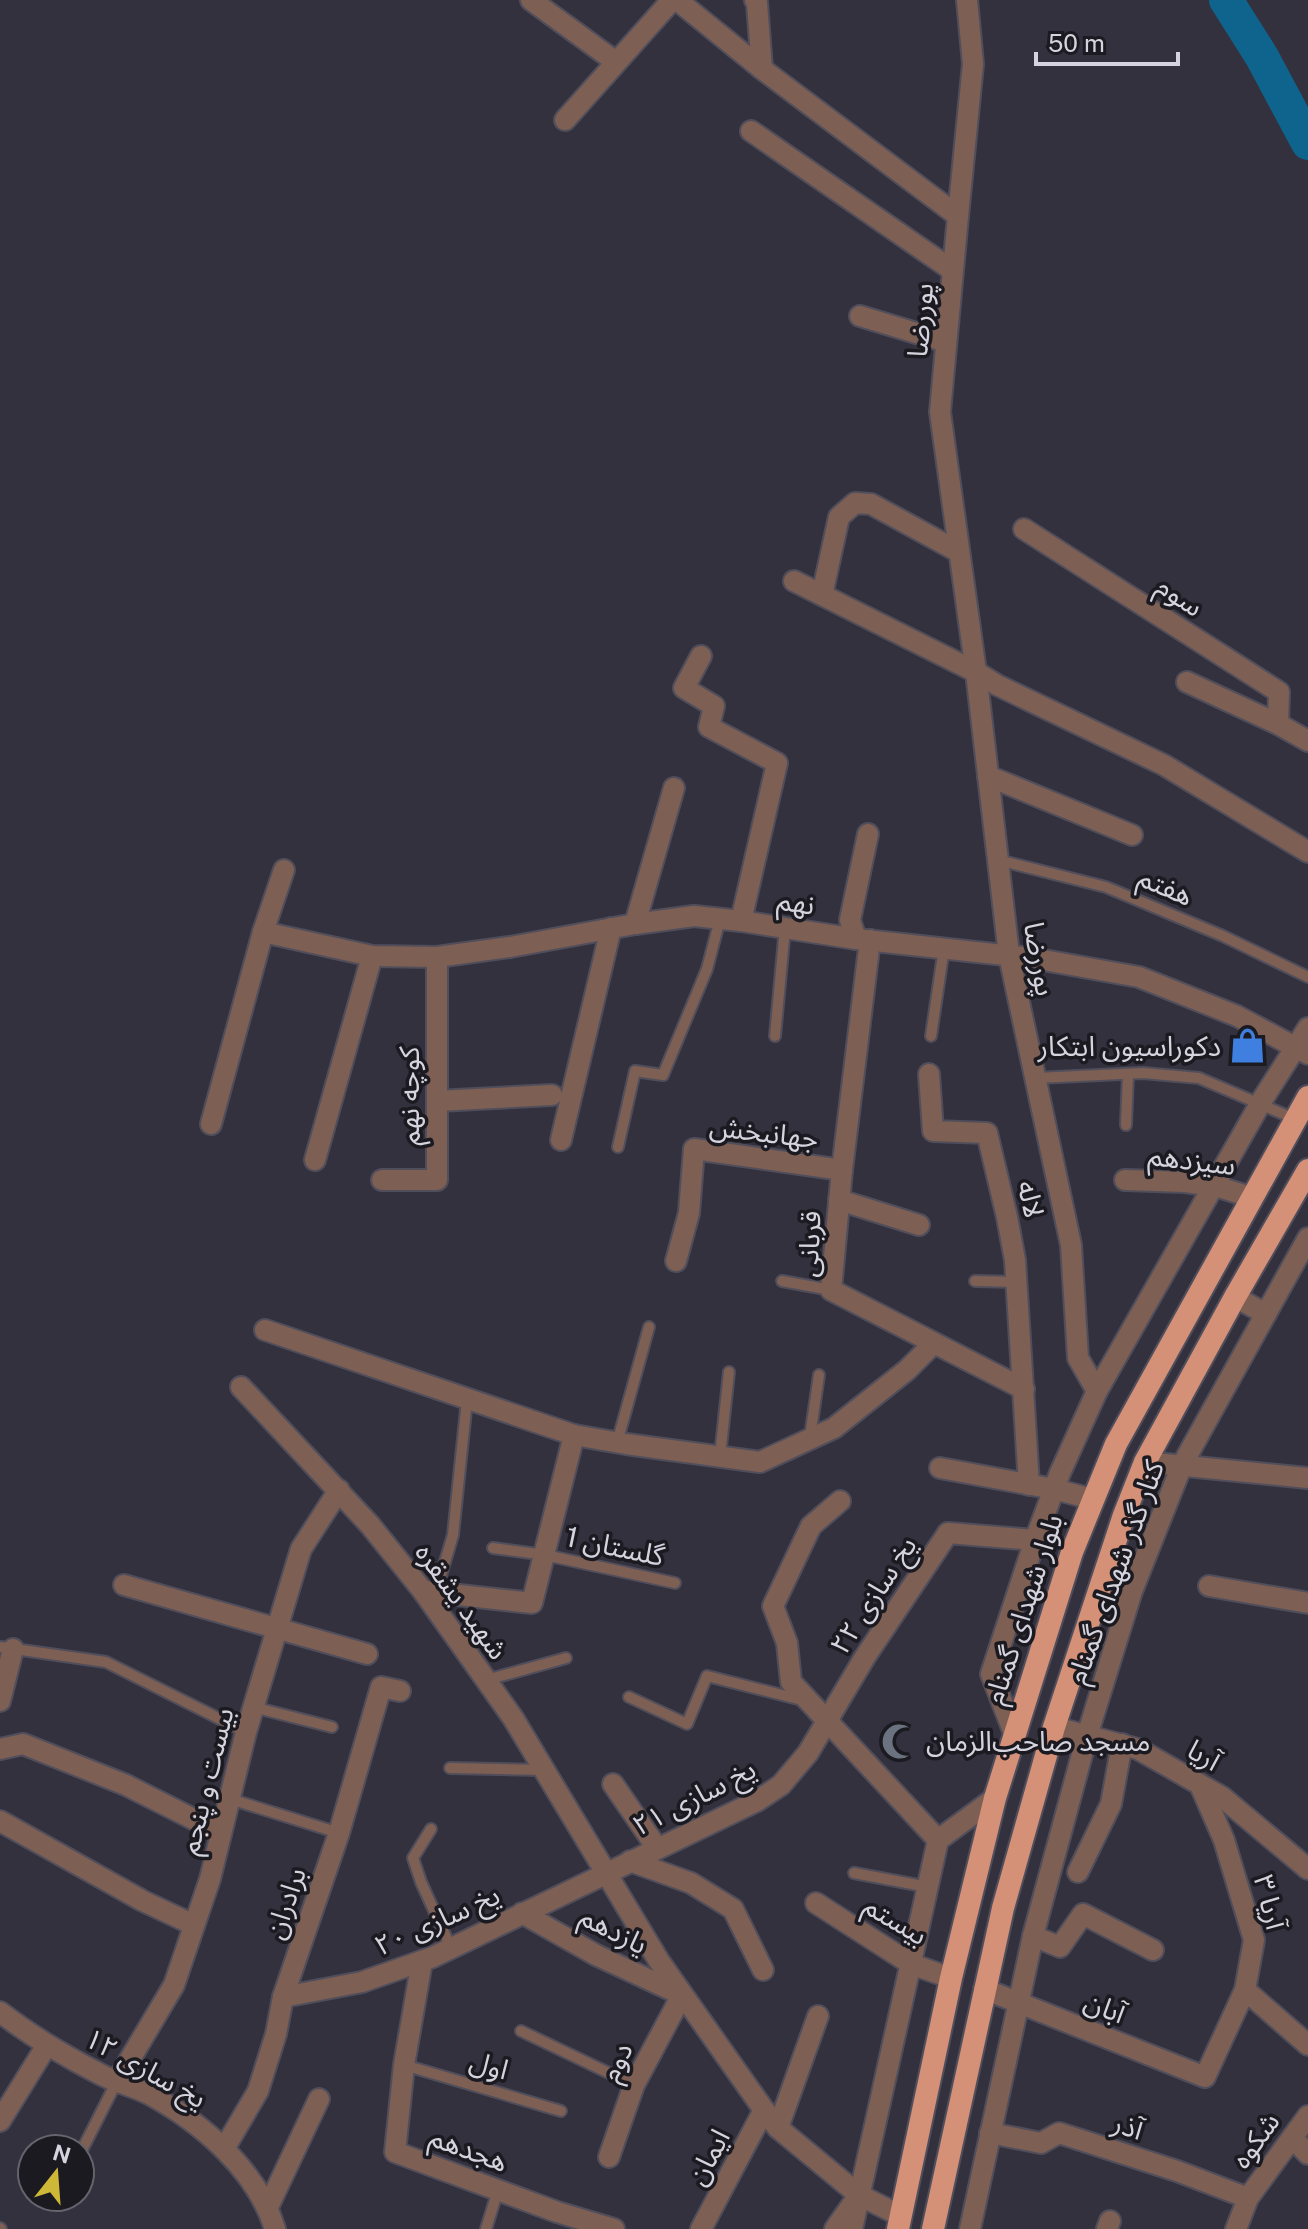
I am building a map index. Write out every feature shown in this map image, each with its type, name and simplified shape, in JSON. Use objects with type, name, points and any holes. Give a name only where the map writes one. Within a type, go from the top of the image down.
[{"type":"highway","name":"بلوار شهدای گمنام","points":[[900,2222],[951,1978],[995,1798],[1072,1552],[1116,1444],[1308,1097]]},
{"type":"highway","points":[[933,2229],[1003,1908],[1054,1727],[1124,1515],[1145,1462],[1308,1170]]},
{"type":"street","points":[[531,0],[616,62]]},
{"type":"street","points":[[565,120],[674,0],[958,216]]},
{"type":"street","points":[[755,0],[762,69]]},
{"type":"street","name":"پوررضا","points":[[967,0],[973,64],[940,412],[976,672],[1009,955],[1071,1245],[1078,1358],[1097,1391]]},
{"type":"street","points":[[751,131],[952,270]]},
{"type":"street","points":[[860,316],[946,342]]},
{"type":"street","points":[[822,595],[839,517],[855,503],[871,504],[959,552]]},
{"type":"street","name":"سوم","points":[[1024,529],[1279,692],[1278,724]]},
{"type":"street","points":[[794,581],[997,685],[1164,765],[1308,852]]},
{"type":"street","points":[[701,656],[684,688],[714,706],[709,727],[777,763],[730,920]]},
{"type":"street","points":[[1187,682],[1308,741]]},
{"type":"street","points":[[988,776],[1132,835]]},
{"type":"street","points":[[635,924],[674,788]]},
{"type":"street","name":"قربانی","points":[[868,834],[850,920],[863,939],[831,1290],[1024,1389]]},
{"type":"street","points":[[211,1124],[263,932],[284,870]]},
{"type":"street","name":"نهم","points":[[263,932],[372,956],[437,957],[694,916],[730,920],[1009,955],[1139,977],[1237,1016],[1302,1050]]},
{"type":"street","points":[[561,1140],[611,928]]},
{"type":"street","points":[[315,1160],[372,956]]},
{"type":"street","name":"کوچه نهم","points":[[382,1180],[437,1180],[437,957]]},
{"type":"street","points":[[1014,1733],[991,1674],[1054,1489],[1097,1391],[1260,1103],[1302,1050],[1308,1028]]},
{"type":"street","name":"لاله","points":[[929,1074],[933,1131],[987,1133],[1007,1217],[1017,1282],[1024,1389]]},
{"type":"street","points":[[437,1101],[552,1095]]},
{"type":"street","name":"جهانبخش","points":[[676,1261],[689,1213],[694,1149],[842,1170]]},
{"type":"street","name":"سیزدهم","points":[[1125,1180],[1215,1186],[1251,1197]]},
{"type":"street","points":[[839,1200],[919,1225]]},
{"type":"street","name":"کنار گذر شهدای گمنام","points":[[970,2229],[1033,1936],[1087,1736],[1132,1591],[1182,1465],[1308,1238]]},
{"type":"street","points":[[1235,1297],[1266,1314]]},
{"type":"street","points":[[265,1330],[574,1435],[760,1462],[834,1428],[907,1370],[934,1343]]},
{"type":"street","name":"شهید یشقره","points":[[241,1387],[430,1592],[513,1718],[605,1872]]},
{"type":"street","points":[[1024,1389],[1029,1485]]},
{"type":"street","points":[[430,1592],[532,1603],[574,1435]]},
{"type":"street","points":[[1145,1462],[1308,1478]]},
{"type":"street","points":[[940,1468],[1092,1499]]},
{"type":"street","name":"بیست و پنجم","points":[[117,2081],[174,1985],[210,1879],[246,1732],[301,1549],[339,1490]]},
{"type":"street","points":[[840,1501],[811,1526],[773,1606],[787,1643],[791,1682],[938,1840]]},
{"type":"street","name":"یخ سازی ۲۲","points":[[826,1722],[865,1657],[948,1533],[1035,1540]]},
{"type":"street","points":[[124,1585],[367,1654]]},
{"type":"street","points":[[1209,1586],[1308,1603]]},
{"type":"street","points":[[0,1701],[7,1648]]},
{"type":"street","name":"برادران","points":[[224,2149],[258,2091],[276,2034],[283,1997],[339,1833],[381,1687],[400,1691]]},
{"type":"street","name":"یخ سازی ۲۱","points":[[605,1872],[757,1801],[781,1785],[808,1753],[826,1722]]},
{"type":"street","name":"آریا","points":[[1054,1727],[1138,1749],[1222,1797],[1308,1869]]},
{"type":"street","points":[[0,1749],[23,1744],[126,1785],[221,1833]]},
{"type":"street","points":[[1078,1872],[1111,1804],[1122,1744]]},
{"type":"street","points":[[613,1784],[657,1848]]},
{"type":"street","name":"آریا ۳","points":[[1200,1785],[1224,1840],[1254,1940],[1245,1990],[1205,2077]]},
{"type":"street","points":[[852,2229],[938,1840],[995,1798]]},
{"type":"street","points":[[0,1821],[143,1901],[194,1925]]},
{"type":"street","points":[[630,1861],[691,1883],[733,1909],[763,1970]]},
{"type":"street","points":[[605,1872],[659,1961],[778,2128],[859,2195],[900,2222]]},
{"type":"street","name":"یخ سازی ۲۰","points":[[283,1997],[362,1982],[422,1961],[605,1872]]},
{"type":"street","name":"بیستم","points":[[816,1903],[911,1964],[951,1978]]},
{"type":"street","name":"یازدهم","points":[[522,1913],[596,1955],[682,1995]]},
{"type":"street","points":[[1033,1936],[1060,1947],[1083,1914],[1153,1950]]},
{"type":"street","name":"هجدهم","points":[[422,1961],[404,2065],[395,2152],[557,2212],[614,2229]]},
{"type":"street","name":"آبان","points":[[984,1989],[1205,2077]]},
{"type":"street","points":[[1245,1990],[1308,2045]]},
{"type":"street","name":"دوم","points":[[609,2157],[634,2085],[682,1995]]},
{"type":"street","name":"یخ سازی ۱۲","points":[[0,2012],[31,2036],[101,2075],[148,2094],[200,2127],[224,2149],[268,2207],[275,2229]]},
{"type":"street","points":[[778,2128],[818,2016]]},
{"type":"street","points":[[0,2121],[47,2045]]},
{"type":"street","points":[[268,2207],[319,2099]]},
{"type":"street","name":"ایمان","points":[[701,2229],[764,2110]]},
{"type":"street","name":"شکوه","points":[[1236,2229],[1248,2198],[1308,2116]]},
{"type":"street","name":"آذر","points":[[990,2133],[1041,2143],[1059,2133],[1177,2171],[1248,2198]]},
{"type":"street","points":[[1292,2138],[1308,2154]]},
{"type":"street","points":[[835,2229],[859,2195]]},
{"type":"lane","name":"هفتم","points":[[998,860],[1106,887],[1223,936],[1308,977]]},
{"type":"lane","points":[[618,1147],[635,1071],[663,1075],[730,920]]},
{"type":"lane","points":[[775,1036],[785,928]]},
{"type":"lane","points":[[931,1036],[944,948]]},
{"type":"lane","points":[[1126,1125],[1128,1074]]},
{"type":"lane","points":[[1035,1078],[1128,1074],[1199,1078],[1295,1119]]},
{"type":"lane","points":[[782,1281],[831,1290]]},
{"type":"lane","points":[[975,1281],[1017,1282]]},
{"type":"lane","points":[[617,1443],[649,1327]]},
{"type":"lane","points":[[720,1456],[729,1372]]},
{"type":"lane","points":[[810,1439],[819,1375]]},
{"type":"lane","points":[[430,1592],[453,1535],[467,1400]]},
{"type":"lane","name":"گلستان 1","points":[[493,1548],[545,1555],[675,1583]]},
{"type":"lane","points":[[7,1648],[106,1662],[246,1732]]},
{"type":"lane","points":[[486,1680],[566,1658]]},
{"type":"lane","points":[[629,1697],[687,1724],[707,1676],[807,1701]]},
{"type":"lane","points":[[253,1707],[332,1727]]},
{"type":"lane","points":[[450,1768],[544,1770]]},
{"type":"lane","points":[[230,1799],[339,1833]]},
{"type":"lane","points":[[431,1829],[413,1858],[451,1948]]},
{"type":"lane","points":[[854,1873],[928,1887]]},
{"type":"lane","points":[[521,2031],[634,2085]]},
{"type":"lane","name":"اول","points":[[404,2065],[561,2111]]},
{"type":"lane","points":[[91,2133],[117,2081]]},
{"type":"lane","points":[[486,2229],[498,2190]]},
{"type":"waterway","points":[[1226,0],[1262,57],[1308,143]]},
{"type":"place","name":"دکوراسیون ابتکار","points":[[1247,1046]]},
{"type":"place","name":"مسجد صاحب‌الزمان","points":[[900,1741]]}]
